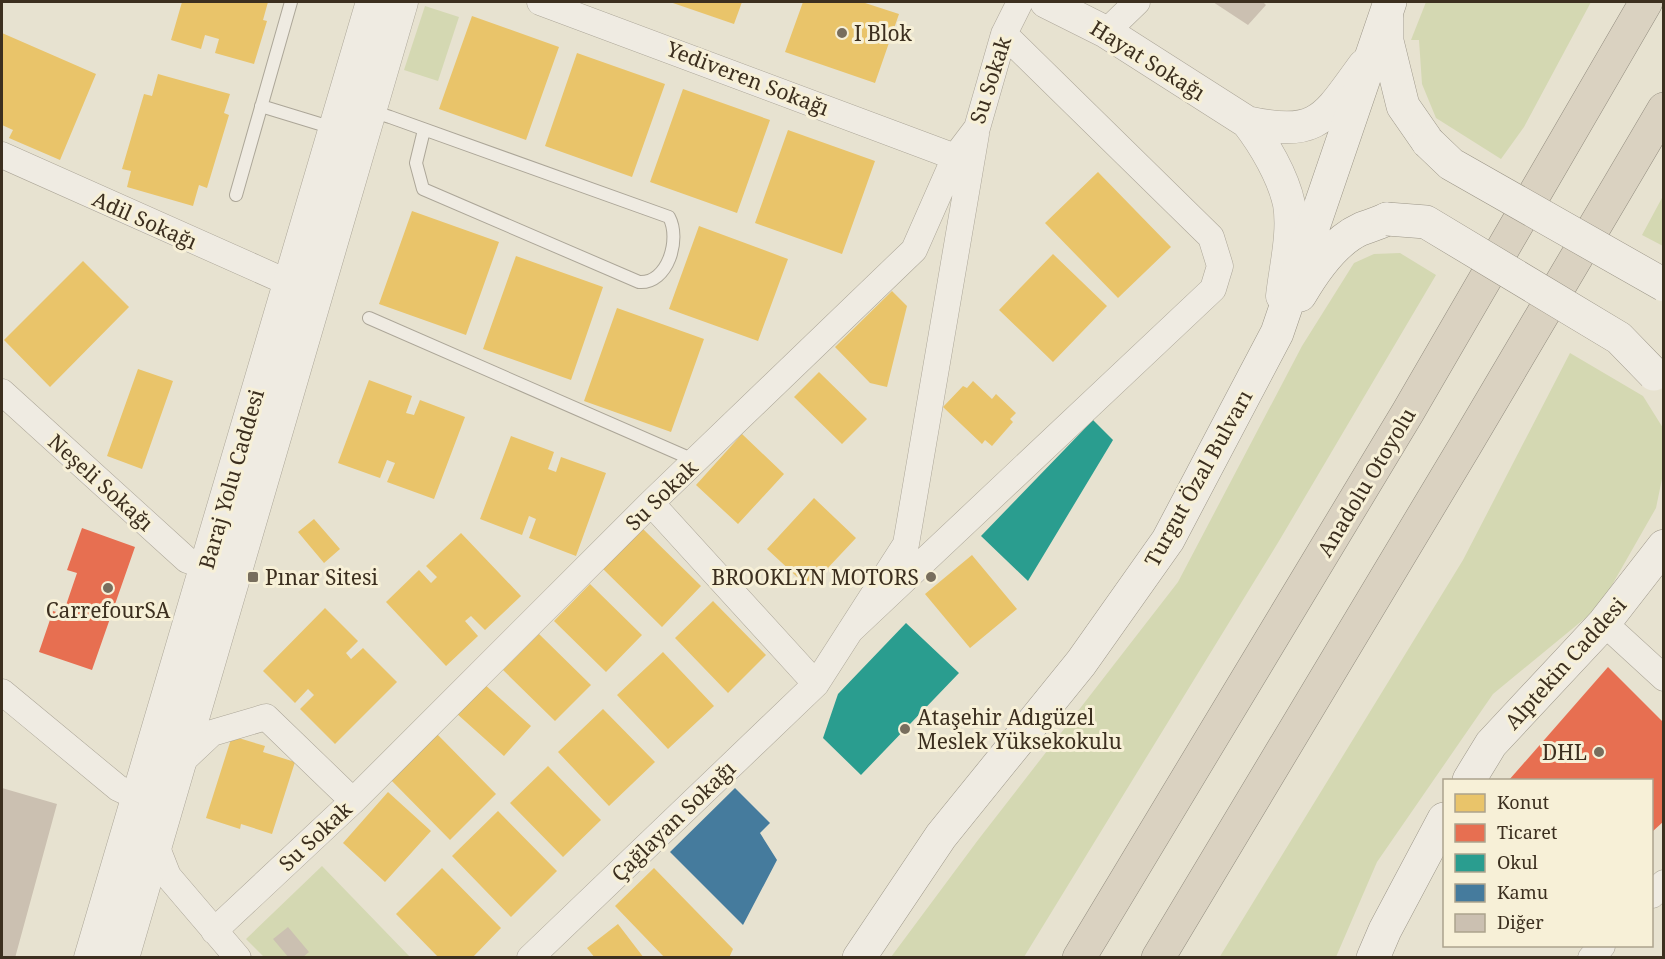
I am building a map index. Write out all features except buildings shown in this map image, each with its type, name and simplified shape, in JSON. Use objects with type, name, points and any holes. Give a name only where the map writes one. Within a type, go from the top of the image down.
[{"type":"highway","name":"Anadolu Otoyolu","points":[[1079,957],[1408,412],[1646,2]]},
{"type":"highway","points":[[1158,957],[1664,109]]},
{"type":"main road","name":"Turgut Özal Bulvarı","points":[[860,957],[941,836],[1081,663],[1168,540],[1277,333],[1388,4]]},
{"type":"main road","points":[[1388,4],[1387,41],[1403,106],[1428,142],[1451,164],[1664,285]]},
{"type":"main road","points":[[1277,333],[1312,273],[1339,245],[1361,229],[1388,219],[1426,222],[1620,338],[1659,380]]},
{"type":"main road","name":"Alptekin Caddesi","points":[[1470,779],[1491,744],[1604,623],[1664,546]]},
{"type":"main road","points":[[1373,957],[1443,821]]},
{"type":"street","name":"Baraj Yolu Caddesi","points":[[90,957],[372,2]]},
{"type":"street","name":"Baraj Yolu Caddesi","points":[[123,957],[402,2]]},
{"type":"street","name":"Yediveren Sokağı","points":[[540,2],[601,11],[955,157]]},
{"type":"street","name":"Su Sokak","points":[[214,931],[353,801],[651,503],[914,250],[955,157],[977,128],[1004,34],[1020,2]]},
{"type":"street","name":"Hayat Sokağı","points":[[1046,2],[1106,32],[1247,122]]},
{"type":"street","points":[[1106,32],[1137,2]]},
{"type":"street","points":[[850,631],[1214,289],[1220,266],[1211,237],[1004,34]]},
{"type":"street","points":[[1247,122],[1271,127],[1300,128],[1313,124],[1328,114],[1368,59]]},
{"type":"street","points":[[1247,122],[1266,147],[1289,204],[1288,241],[1277,333]]},
{"type":"street","name":"Çağlayan Sokağı","points":[[530,957],[816,684],[906,544],[977,128]]},
{"type":"street","name":"Adil Sokağı","points":[[2,155],[289,283]]},
{"type":"street","name":"Neşeli Sokağı","points":[[2,392],[187,560],[205,566]]},
{"type":"street","points":[[651,503],[816,684]]},
{"type":"street","points":[[1604,623],[1664,678]]},
{"type":"street","points":[[2,692],[118,788],[137,797],[155,848],[168,876],[238,957]]},
{"type":"street","points":[[137,797],[180,764],[212,734],[266,717],[353,801]]},
{"type":"street","points":[[1653,894],[1664,883]]},
{"type":"lane","points":[[236,195],[291,2]]},
{"type":"lane","points":[[261,106],[334,128]]},
{"type":"lane","points":[[371,111],[669,217],[675,232],[663,272],[653,281],[639,282],[423,189],[416,163],[424,130]]},
{"type":"lane","points":[[369,318],[696,461]]},
{"type":"green space","points":[[1426,2],[1591,2],[1524,127],[1501,159],[1436,118],[1422,84],[1419,40],[1411,40]]},
{"type":"green space","points":[[425,6],[459,17],[438,81],[404,70]]},
{"type":"green space","points":[[1663,196],[1663,246],[1642,235]]},
{"type":"green space","points":[[1400,253],[1436,275],[1279,541],[1024,957],[891,957],[978,840],[1178,582],[1302,346],[1354,263],[1374,254]]},
{"type":"green space","points":[[1570,353],[1643,396],[1663,428],[1663,474],[1656,508],[1600,606],[1493,694],[1377,862],[1336,957],[1219,958],[1463,560]]},
{"type":"green space","points":[[322,866],[410,957],[264,957],[246,939]]},
{"type":"place","name":"I Blok","points":[[842,33]]},
{"type":"place","name":"Pınar Sitesi","points":[[253,577]]},
{"type":"place","name":"BROOKLYN MOTORS","points":[[931,577]]},
{"type":"place","name":"CarrefourSA","points":[[108,588]]},
{"type":"place","name":"Ataşehir Adıgüzel Meslek Yüksekokulu","points":[[905,729]]},
{"type":"place","name":"DHL","points":[[1599,752]]}]
